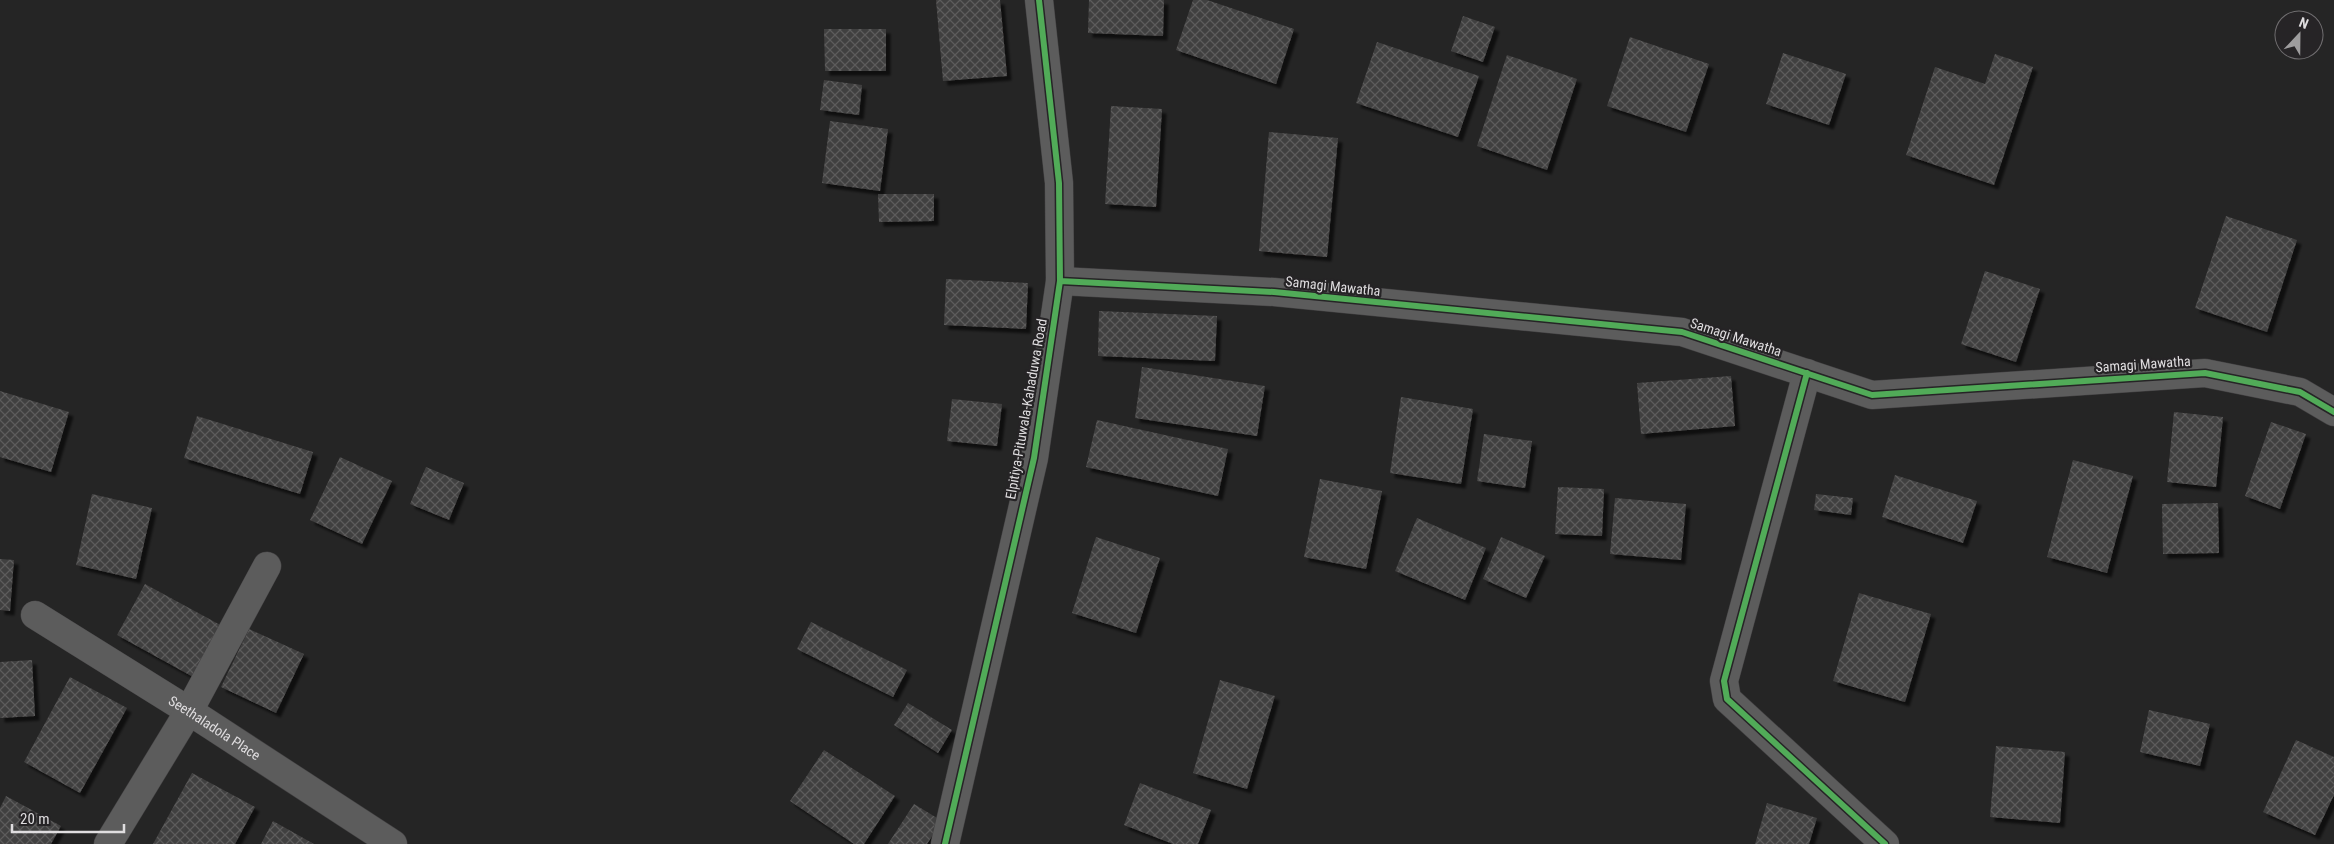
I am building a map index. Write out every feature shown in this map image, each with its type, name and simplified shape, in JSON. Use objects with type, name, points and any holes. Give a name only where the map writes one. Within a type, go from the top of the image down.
[{"type":"street","name":"Elpitiya-Pituwala-Kahaduwa Road","points":[[945,844],[1034,458],[1060,281],[1059,183],[1038,0]]},
{"type":"street","name":"Samagi Mawatha","points":[[1060,281],[1274,292],[1682,332],[1872,395],[2205,373],[2300,392],[2334,412]]},
{"type":"street","points":[[1807,373],[1724,682],[1727,698],[1885,844]]},
{"type":"street","points":[[108,844],[189,711],[267,566]]},
{"type":"street","name":"Seethaladola Place","points":[[35,615],[189,711],[393,844]]},
{"type":"building","points":[[936,0],[1000,0],[1007,76],[943,81]]},
{"type":"building","points":[[1089,0],[1164,0],[1163,36],[1088,33]]},
{"type":"building","points":[[1193,0],[1207,0],[1294,29],[1276,84],[1176,50]]},
{"type":"building","points":[[1463,16],[1495,27],[1483,62],[1451,51]]},
{"type":"building","points":[[824,29],[886,29],[886,71],[825,71]]},
{"type":"building","points":[[1630,37],[1709,64],[1686,132],[1607,106]]},
{"type":"building","points":[[1377,42],[1479,76],[1458,137],[1356,103]]},
{"type":"building","points":[[1783,53],[1846,74],[1829,125],[1766,104]]},
{"type":"building","points":[[1995,54],[2033,67],[1994,185],[1906,155],[1935,67],[1985,84]]},
{"type":"building","points":[[1507,55],[1577,79],[1547,170],[1477,146]]},
{"type":"building","points":[[824,80],[862,85],[859,115],[820,110]]},
{"type":"building","points":[[1111,106],[1162,109],[1156,207],[1105,204]]},
{"type":"building","points":[[830,121],[888,129],[880,191],[822,183]]},
{"type":"building","points":[[1269,132],[1338,138],[1327,257],[1259,251]]},
{"type":"building","points":[[878,194],[934,194],[934,221],[879,222]]},
{"type":"building","points":[[2226,216],[2297,240],[2267,332],[2195,308]]},
{"type":"building","points":[[1985,271],[2040,289],[2016,362],[1961,344]]},
{"type":"building","points":[[946,279],[1028,283],[1026,329],[944,325]]},
{"type":"building","points":[[1099,311],[1217,316],[1215,361],[1098,356]]},
{"type":"building","points":[[1142,367],[1265,386],[1257,436],[1135,418]]},
{"type":"building","points":[[1731,376],[1735,426],[1641,434],[1637,383]]},
{"type":"building","points":[[0,391],[69,412],[51,472],[0,457]]},
{"type":"building","points":[[1401,397],[1473,409],[1461,484],[1390,473]]},
{"type":"building","points":[[952,399],[1002,404],[997,446],[947,441]]},
{"type":"building","points":[[2174,412],[2223,417],[2216,487],[2167,482]]},
{"type":"building","points":[[197,416],[313,452],[300,494],[184,458]]},
{"type":"building","points":[[1097,420],[1228,449],[1218,496],[1086,467]]},
{"type":"building","points":[[2271,422],[2306,434],[2280,509],[2245,496]]},
{"type":"building","points":[[1484,434],[1532,441],[1525,488],[1477,481]]},
{"type":"building","points":[[340,457],[392,481],[362,544],[310,520]]},
{"type":"building","points":[[2073,460],[2133,476],[2107,573],[2047,557]]},
{"type":"building","points":[[426,467],[464,483],[449,520],[410,504]]},
{"type":"building","points":[[1895,475],[1977,501],[1963,543],[1882,517]]},
{"type":"building","points":[[1320,479],[1382,491],[1366,569],[1304,557]]},
{"type":"building","points":[[1558,487],[1604,489],[1602,536],[1555,534]]},
{"type":"building","points":[[92,494],[152,508],[136,579],[76,565]]},
{"type":"building","points":[[1816,494],[1853,498],[1851,515],[1814,510]]},
{"type":"building","points":[[1615,498],[1686,504],[1681,560],[1610,554]]},
{"type":"building","points":[[2218,503],[2219,553],[2163,554],[2162,504]]},
{"type":"building","points":[[1417,518],[1486,548],[1465,600],[1395,571]]},
{"type":"building","points":[[1096,537],[1160,558],[1136,633],[1072,613]]},
{"type":"building","points":[[1501,537],[1545,556],[1526,598],[1483,579]]},
{"type":"building","points":[[0,559],[14,560],[10,611],[0,610]]},
{"type":"building","points":[[145,584],[224,627],[195,678],[117,635]]},
{"type":"building","points":[[1859,593],[1931,614],[1905,702],[1833,681]]},
{"type":"building","points":[[811,622],[907,670],[893,697],[797,649]]},
{"type":"building","points":[[249,629],[304,654],[276,713],[221,687]]},
{"type":"building","points":[[32,660],[35,716],[0,718],[0,662]]},
{"type":"building","points":[[70,677],[127,708],[80,793],[24,762]]},
{"type":"building","points":[[1220,680],[1275,696],[1247,789],[1193,773]]},
{"type":"building","points":[[908,703],[952,730],[938,753],[894,725]]},
{"type":"building","points":[[2149,710],[2210,724],[2200,766],[2140,752]]},
{"type":"building","points":[[2296,740],[2334,757],[2334,795],[2315,835],[2263,812]]},
{"type":"building","points":[[1996,746],[2065,752],[2060,823],[1990,817]]},
{"type":"building","points":[[824,750],[895,796],[864,844],[854,844],[790,801]]},
{"type":"building","points":[[192,773],[255,807],[235,844],[153,844]]},
{"type":"building","points":[[1140,783],[1211,810],[1198,844],[1173,844],[1124,825]]},
{"type":"building","points":[[6,796],[61,826],[51,844],[0,844],[0,808]]},
{"type":"building","points":[[1767,803],[1817,818],[1809,844],[1755,844]]},
{"type":"building","points":[[914,804],[942,821],[927,844],[888,844]]},
{"type":"building","points":[[273,821],[314,844],[261,844]]},
{"type":"cycle path","points":[[945,844],[1034,458],[1060,281],[1059,183],[1039,0]]},
{"type":"cycle path","points":[[1060,281],[1274,292],[1682,332],[1872,395],[2205,373],[2300,392],[2334,412]]},
{"type":"cycle path","points":[[1807,373],[1724,681],[1727,699],[1885,844]]}]
